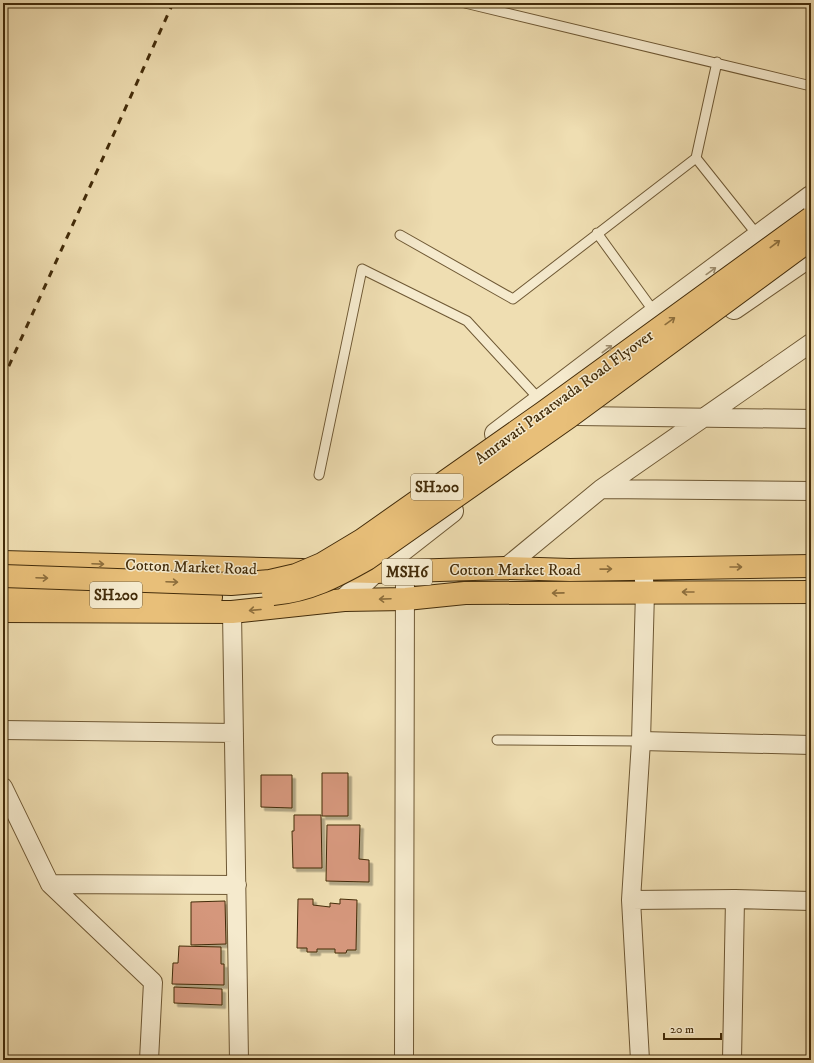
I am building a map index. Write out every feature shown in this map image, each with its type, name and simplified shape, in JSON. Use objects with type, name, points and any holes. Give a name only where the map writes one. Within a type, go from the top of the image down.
[{"type":"main road","name":"Amravati Paratwada Road Flyover","points":[[3,576],[231,584],[270,581],[296,575],[322,564],[356,544],[544,412],[811,218]]},
{"type":"main road","name":"Amravati Paratwada Road Flyover","points":[[3,594],[230,604],[310,587],[334,578],[367,559],[569,417],[811,239]]},
{"type":"main road","name":"Cotton Market Road","points":[[3,562],[374,572],[505,568],[570,570],[811,566]]},
{"type":"main road","name":"Cotton Market Road","points":[[406,599],[465,594],[811,592]]},
{"type":"main road","name":"MSH6","points":[[3,611],[230,604],[297,606],[344,600],[406,599]]},
{"type":"street","points":[[297,606],[333,571],[403,508],[540,400],[811,197]]},
{"type":"street","points":[[344,600],[374,572],[577,416],[811,255]]},
{"type":"street","points":[[505,568],[601,489],[811,343]]},
{"type":"street","points":[[577,416],[811,419]]},
{"type":"street","points":[[601,489],[811,491]]},
{"type":"street","points":[[640,1060],[631,900],[641,741],[645,592],[643,568]]},
{"type":"street","points":[[404,1060],[405,572]]},
{"type":"street","points":[[230,604],[234,733],[239,1060]]},
{"type":"street","points":[[3,730],[234,733]]},
{"type":"street","points":[[641,741],[811,745]]},
{"type":"street","points":[[3,787],[50,884],[153,982],[149,1060]]},
{"type":"street","points":[[50,884],[236,885]]},
{"type":"street","points":[[631,900],[735,899],[811,901]]},
{"type":"street","points":[[732,1060],[735,899]]},
{"type":"lane","points":[[464,3],[717,62],[811,86]]},
{"type":"lane","points":[[400,235],[514,299],[597,233],[696,158],[717,62]]},
{"type":"lane","points":[[696,158],[759,237]]},
{"type":"lane","points":[[597,233],[655,313]]},
{"type":"lane","points":[[319,475],[362,269],[467,321],[540,400]]},
{"type":"lane","points":[[497,740],[641,741]]},
{"type":"building","points":[[322,773],[348,773],[348,816],[322,816]]},
{"type":"building","points":[[261,775],[292,775],[292,808],[261,807]]},
{"type":"building","points":[[294,815],[321,815],[322,868],[293,868],[292,831],[294,831]]},
{"type":"building","points":[[327,825],[360,825],[359,859],[369,860],[369,882],[326,881]]},
{"type":"building","points":[[298,899],[313,899],[313,905],[330,907],[330,903],[340,904],[340,899],[357,900],[356,950],[347,950],[346,953],[335,953],[335,949],[317,949],[317,952],[307,952],[307,948],[297,948]]},
{"type":"building","points":[[225,901],[226,944],[191,945],[191,902]]},
{"type":"building","points":[[179,946],[221,947],[221,964],[224,964],[224,985],[172,984],[173,963],[178,963]]},
{"type":"building","points":[[174,987],[222,989],[222,1005],[174,1003]]},
{"type":"railway","points":[[3,379],[173,3]]}]
